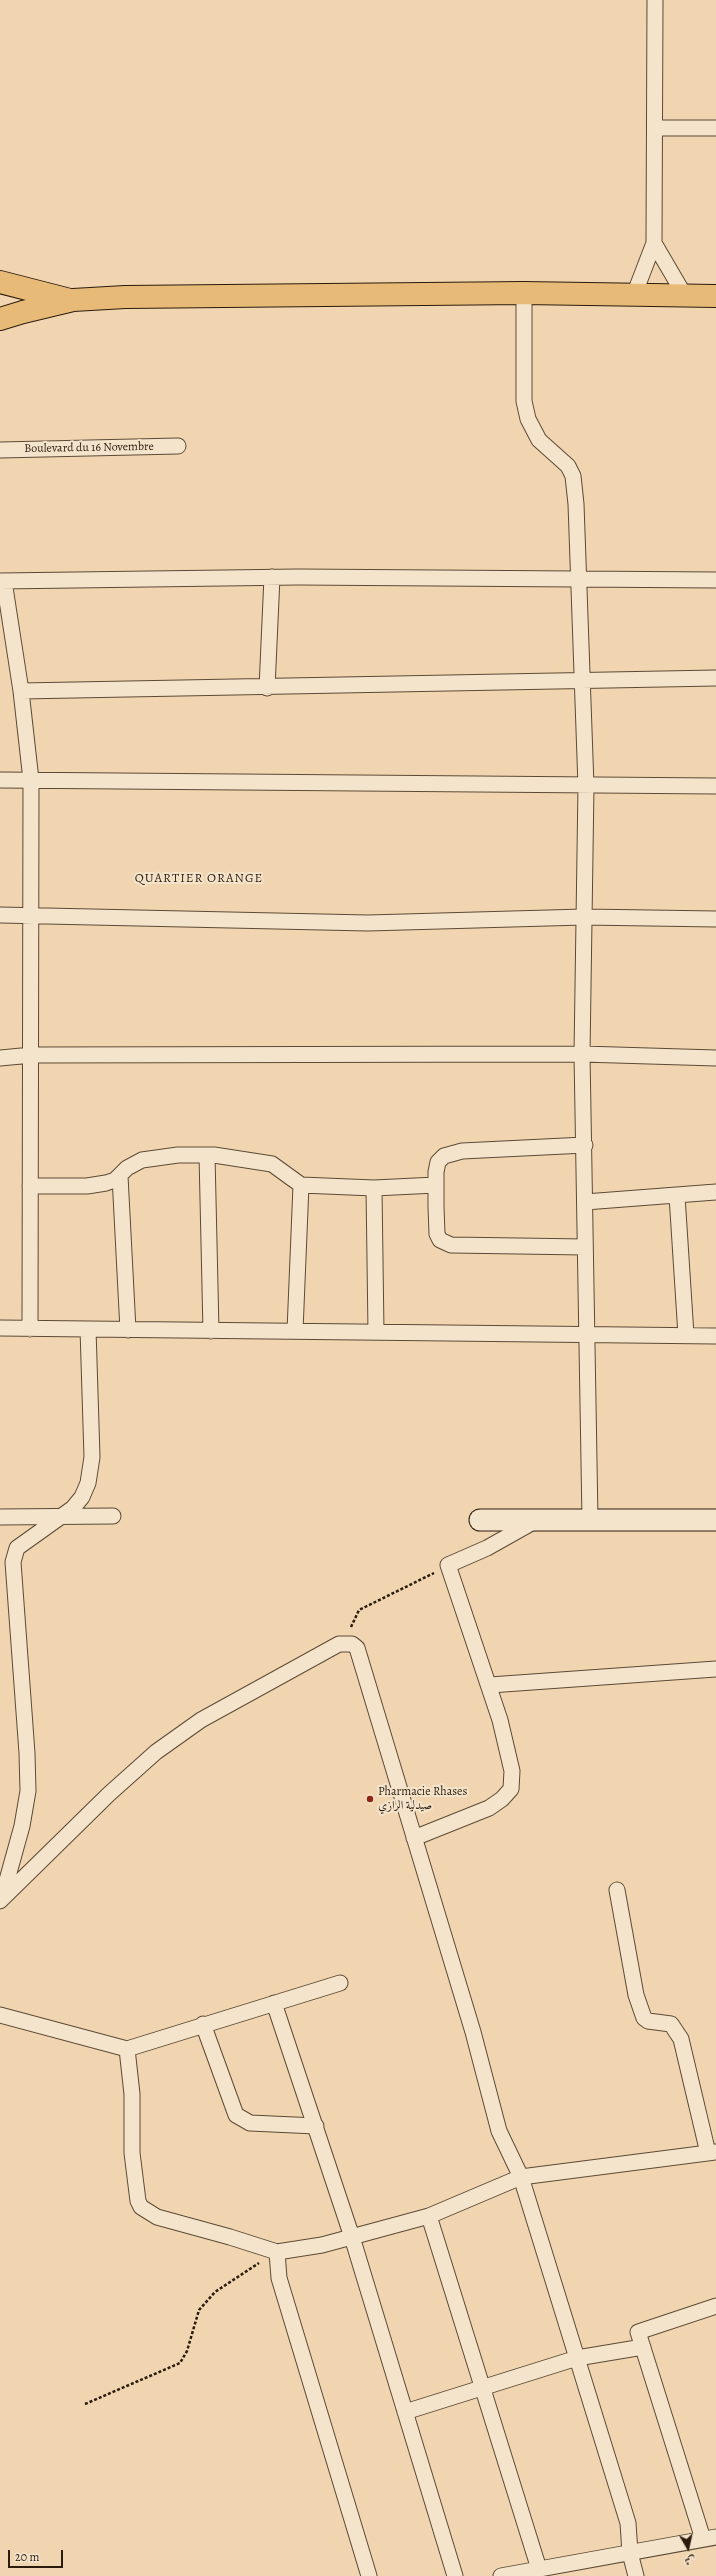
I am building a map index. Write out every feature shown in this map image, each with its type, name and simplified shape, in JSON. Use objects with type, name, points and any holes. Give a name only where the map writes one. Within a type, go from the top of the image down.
[{"type":"main road","points":[[0,282],[73,300]]},
{"type":"main road","points":[[0,319],[73,300],[125,297],[524,293],[716,296]]},
{"type":"street","points":[[634,295],[654,243],[655,0]]},
{"type":"street","points":[[655,128],[716,128]]},
{"type":"street","points":[[654,243],[685,296]]},
{"type":"street","points":[[524,293],[524,401],[528,419],[539,440],[562,458],[573,476],[580,580],[586,786],[582,1054],[585,1145],[585,1247],[590,1520]]},
{"type":"street","name":"Boulevard du 16 Novembre","points":[[0,450],[178,446]]},
{"type":"street","points":[[267,688],[272,578]]},
{"type":"street","points":[[30,1329],[32,1055],[31,780],[21,691],[2,580],[272,578],[716,580]]},
{"type":"street","points":[[21,691],[267,688],[716,678]]},
{"type":"street","points":[[0,780],[716,786]]},
{"type":"street","points":[[0,915],[368,923],[584,917],[716,919]]},
{"type":"street","points":[[0,1058],[32,1055],[582,1054],[716,1058]]},
{"type":"street","points":[[585,1145],[462,1152],[444,1156],[438,1162],[436,1185],[437,1234],[445,1243],[451,1245],[585,1247]]},
{"type":"street","points":[[30,1186],[87,1186],[110,1182],[120,1176],[127,1168],[142,1160],[178,1155],[207,1155],[272,1164],[301,1185],[374,1188],[436,1185]]},
{"type":"street","points":[[207,1155],[212,1331]]},
{"type":"street","points":[[120,1176],[128,1330]]},
{"type":"street","points":[[295,1331],[301,1185]]},
{"type":"street","points":[[374,1188],[376,1332]]},
{"type":"street","points":[[585,1202],[716,1192]]},
{"type":"street","points":[[677,1196],[686,1335]]},
{"type":"street","points":[[0,1328],[716,1336]]},
{"type":"street","points":[[1,1900],[22,1826],[28,1791],[13,1562],[18,1548],[30,1537],[62,1517],[73,1508],[82,1497],[88,1483],[91,1463],[88,1329]]},
{"type":"street","points":[[0,1517],[114,1516]]},
{"type":"street","points":[[480,1520],[716,1520]]},
{"type":"street","points":[[414,1838],[489,1808],[502,1800],[511,1789],[512,1771],[490,1685],[448,1565],[487,1548],[535,1520]]},
{"type":"street","points":[[1,1900],[109,1794],[156,1752],[201,1720],[289,1670],[346,1643],[357,1648],[473,2032],[500,2131],[521,2177],[628,2523],[630,2552],[636,2576]]},
{"type":"street","points":[[490,1685],[716,1669]]},
{"type":"street","points":[[126,2049],[132,2094],[132,2153],[138,2201],[141,2207],[157,2218],[230,2237],[277,2252],[322,2245],[429,2216],[521,2177],[712,2152],[681,2039],[671,2024],[648,2021],[644,2018],[636,1994],[617,1890]]},
{"type":"street","points":[[0,2015],[126,2049],[340,1983]]},
{"type":"street","points":[[274,2003],[352,2237],[455,2576]]},
{"type":"street","points":[[203,2024],[236,2115],[250,2123],[316,2126]]},
{"type":"street","points":[[429,2216],[539,2569]]},
{"type":"street","points":[[277,2252],[279,2278],[369,2576]]},
{"type":"street","points":[[504,2576],[710,2538],[638,2332],[716,2306]]},
{"type":"street","points":[[405,2412],[577,2358],[642,2347]]},
{"type":"path","points":[[346,1643],[359,1610],[448,1565]]},
{"type":"path","points":[[85,2404],[180,2363],[187,2351],[199,2310],[215,2292],[277,2252]]},
{"type":"place","name":"Pharmacie Rhases صيدلية الرازي","points":[[370,1799]]},
{"type":"district","name":"QUARTIER ORANGE","points":[[199,879]]}]
